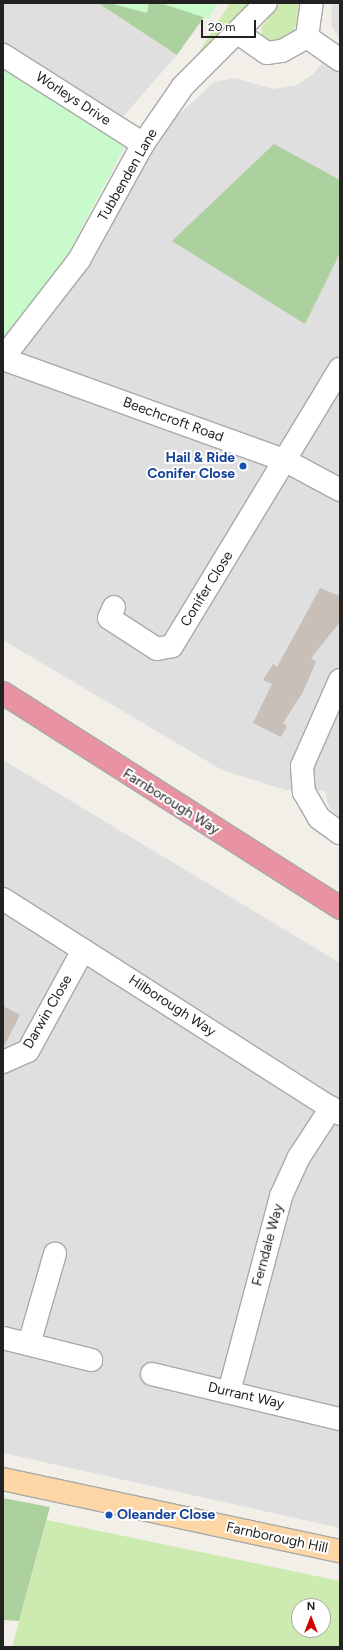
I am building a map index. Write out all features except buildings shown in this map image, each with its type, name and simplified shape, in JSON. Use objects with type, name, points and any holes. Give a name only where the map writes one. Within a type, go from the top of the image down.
[{"type":"highway","name":"Farnborough Way","points":[[3,693],[340,908]]},
{"type":"main road","name":"Farnborough Hill","points":[[3,1479],[340,1551]]},
{"type":"street","name":"Tubbenden Lane","points":[[3,359],[79,260],[143,144],[183,86],[238,33],[266,3]]},
{"type":"street","points":[[308,37],[312,3]]},
{"type":"street","points":[[238,33],[267,53],[282,51],[308,37]]},
{"type":"street","points":[[308,37],[340,60]]},
{"type":"street","name":"Worleys Drive","points":[[3,55],[143,144]]},
{"type":"street","name":"Beechcroft Road","points":[[3,359],[286,461],[340,490]]},
{"type":"street","points":[[286,461],[340,369]]},
{"type":"street","name":"Conifer Close","points":[[114,607],[109,618],[157,649],[172,646],[286,461]]},
{"type":"street","points":[[340,680],[302,766],[304,792],[319,818],[340,833]]},
{"type":"street","name":"Hilborough Way","points":[[3,899],[336,1111]]},
{"type":"street","name":"Darwin Close","points":[[3,1062],[28,1051],[83,950]]},
{"type":"street","name":"Ferndale Way","points":[[229,1392],[284,1189],[299,1157],[336,1111]]},
{"type":"street","points":[[29,1344],[55,1254]]},
{"type":"street","points":[[3,1338],[91,1360]]},
{"type":"street","name":"Durrant Way","points":[[152,1374],[340,1419]]},
{"type":"shaded area","points":[[3,3],[98,3],[177,55],[120,120],[3,46]]},
{"type":"shaded area","points":[[332,3],[340,3],[340,39],[331,25]]},
{"type":"shaded area","points":[[340,42],[340,822],[328,805],[325,791],[286,790],[222,770],[3,640],[3,371],[129,192],[167,126],[214,82],[235,78],[273,89],[297,85],[313,74]]},
{"type":"shaded area","points":[[3,760],[340,963],[340,1528],[3,1453]]},
{"type":"green space","points":[[98,3],[214,3],[177,55]]},
{"type":"green space","points":[[109,3],[149,3],[147,13]]},
{"type":"green space","points":[[160,3],[218,3],[209,19]]},
{"type":"green space","points":[[230,3],[249,3],[187,71]]},
{"type":"green space","points":[[280,3],[297,3],[303,12],[290,37],[275,45],[262,36],[261,28]]},
{"type":"green space","points":[[3,63],[129,145],[124,148],[41,305],[3,342]]},
{"type":"green space","points":[[274,144],[340,180],[340,253],[305,324],[172,241]]},
{"type":"green space","points":[[3,1498],[50,1507],[19,1621],[3,1620]]},
{"type":"green space","points":[[47,1520],[340,1581],[340,1647],[12,1647]]},
{"type":"place","name":"Hail & Ride Conifer Close","points":[[243,466]]},
{"type":"place","name":"Oleander Close","points":[[109,1515]]}]
